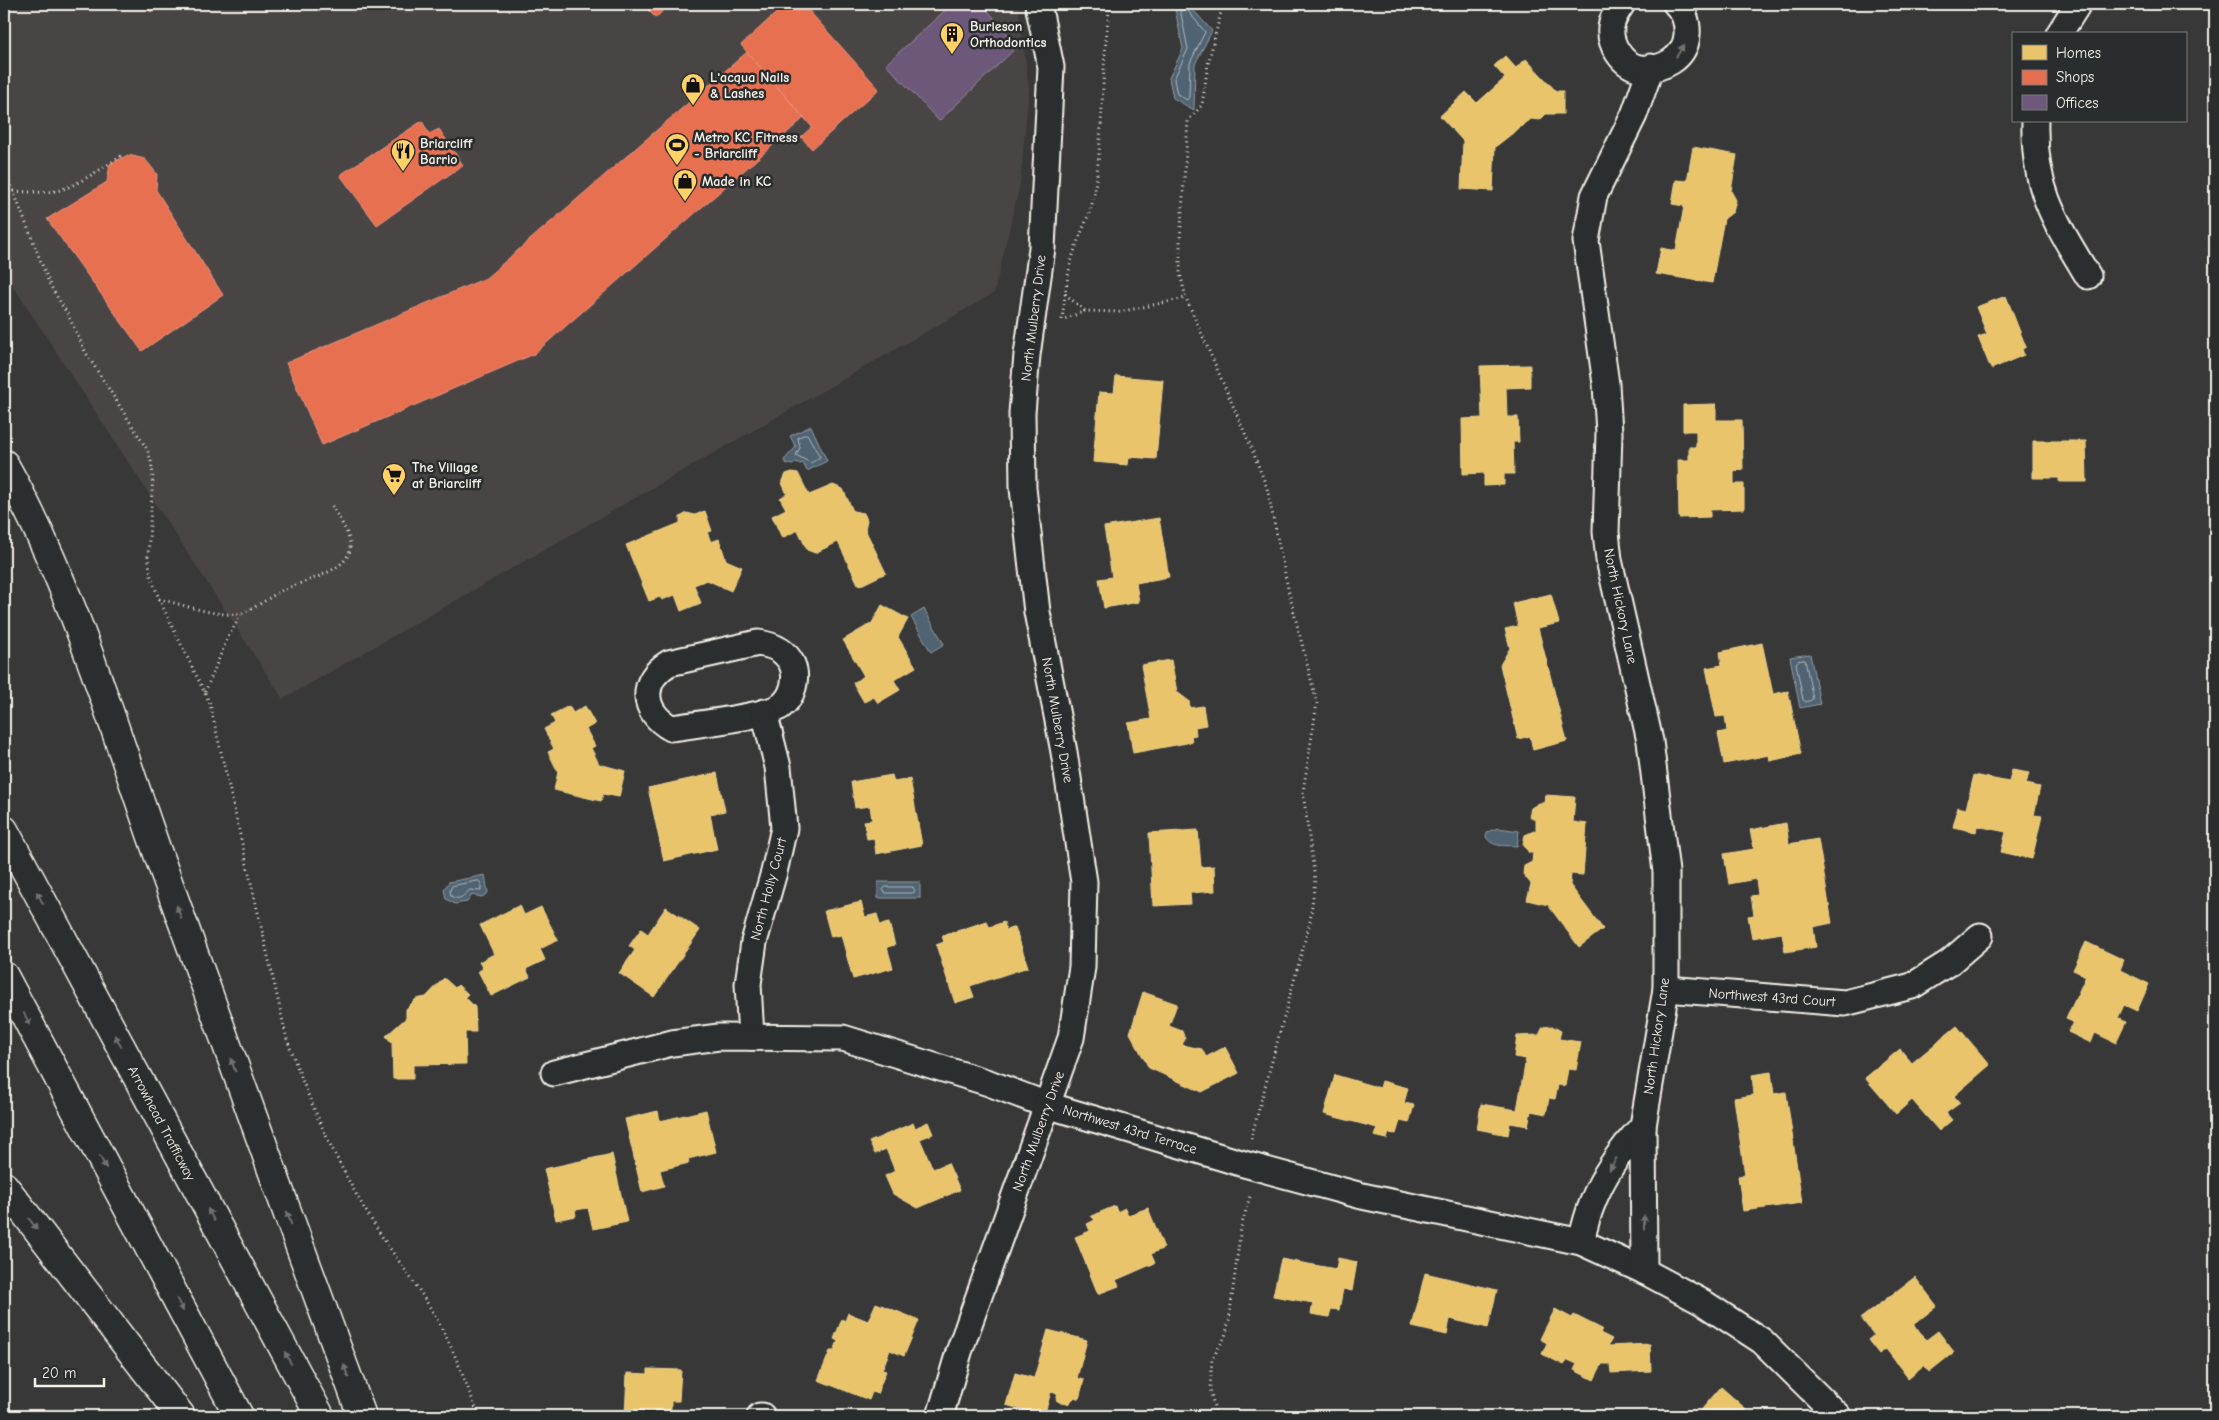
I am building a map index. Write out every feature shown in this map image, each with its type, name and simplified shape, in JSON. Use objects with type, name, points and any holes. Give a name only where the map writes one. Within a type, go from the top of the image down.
[{"type":"highway","points":[[4,464],[25,501],[69,603],[239,1082],[362,1416]]},
{"type":"highway","name":"Arrowhead Trafficway","points":[[4,830],[320,1416]]},
{"type":"highway","points":[[4,976],[239,1416]]},
{"type":"highway","points":[[4,1186],[180,1416]]},
{"type":"street","name":"North Mulberry Drive","points":[[940,1416],[959,1352],[1071,1038],[1082,967],[1084,882],[1064,752],[1037,612],[1023,488],[1022,413],[1042,248],[1051,67],[1038,4]]},
{"type":"street","points":[[1622,4],[1614,15],[1611,28],[1612,41],[1617,52],[1627,62],[1638,68],[1663,66],[1674,60],[1682,51],[1688,28],[1684,16],[1676,4]]},
{"type":"street","points":[[2060,32],[2078,4]]},
{"type":"street","name":"North Hickory Lane","points":[[1644,1271],[1644,1126],[1666,988],[1666,872],[1650,741],[1609,560],[1606,532],[1609,433],[1606,384],[1586,241],[1594,196],[1634,115],[1652,67]]},
{"type":"street","points":[[2035,122],[2034,143],[2040,183],[2052,215],[2088,276]]},
{"type":"street","points":[[758,643],[770,644],[781,650],[788,657],[795,678],[788,698],[780,706],[764,712],[671,728],[653,714],[648,702],[648,690],[652,679],[659,669],[669,663],[758,643]]},
{"type":"street","name":"North Holly Court","points":[[751,1037],[748,984],[754,942],[774,872],[784,828],[778,767],[764,712]]},
{"type":"street","name":"Northwest 43rd Court","points":[[1666,988],[1845,1003],[1912,986],[1950,962],[1980,936]]},
{"type":"street","name":"Northwest 43rd Terrace","points":[[554,1073],[672,1043],[751,1037],[843,1038],[989,1083],[1047,1104],[1244,1164],[1362,1196],[1581,1242],[1644,1271]]},
{"type":"street","points":[[1581,1242],[1592,1204],[1606,1176],[1624,1146],[1644,1126]]},
{"type":"street","points":[[1644,1271],[1702,1302],[1762,1340],[1838,1416]]},
{"type":"path","points":[[1110,4],[1105,40],[1103,115],[1094,197],[1075,249],[1065,294],[1062,320],[1085,311],[1119,312],[1186,298]]},
{"type":"path","points":[[1222,4],[1208,64],[1202,105],[1188,121],[1180,240],[1180,273],[1186,298],[1248,439],[1266,488],[1289,594],[1317,703],[1304,792],[1315,880],[1310,922],[1250,1143]]},
{"type":"path","points":[[14,191],[38,193],[58,190],[97,171],[124,154]]},
{"type":"path","points":[[4,167],[50,285],[68,315],[86,353],[146,449],[151,461],[153,475],[148,556],[151,576],[159,598],[210,704],[287,1039],[300,1077],[348,1178],[374,1224],[419,1288],[443,1330],[479,1416]]},
{"type":"path","points":[[1065,294],[1085,311]]},
{"type":"path","points":[[205,693],[228,637],[241,615],[292,586],[334,570],[344,559],[350,546],[347,532],[332,506]]},
{"type":"path","points":[[159,598],[216,613],[241,615]]},
{"type":"path","points":[[1216,1416],[1210,1388],[1212,1359],[1225,1337],[1229,1320],[1241,1227],[1251,1193]]},
{"type":"shaded area","name":"The Village at Briarcliff","points":[[11,4],[1018,4],[1029,88],[1020,184],[994,293],[283,699],[4,272],[4,19]]},
{"type":"water","points":[[1174,4],[1188,4],[1212,31],[1195,64],[1194,110],[1173,98],[1169,78],[1183,49]]},
{"type":"water","points":[[811,426],[827,461],[807,471],[803,463],[796,462],[793,465],[787,464],[784,460],[796,447],[790,436]]},
{"type":"water","points":[[924,609],[944,644],[931,652],[911,617]]},
{"type":"water","points":[[1810,654],[1820,704],[1800,708],[1790,657]]},
{"type":"water","points":[[1498,828],[1519,831],[1517,846],[1500,845],[1489,841],[1486,837],[1487,832]]},
{"type":"water","points":[[485,875],[488,893],[482,897],[472,895],[467,902],[455,904],[446,899],[444,889],[449,882]]},
{"type":"water","points":[[878,882],[920,882],[920,898],[878,898]]},
{"type":"building: Homes","points":[[1505,56],[1516,68],[1526,59],[1556,91],[1563,91],[1563,114],[1546,114],[1540,120],[1531,119],[1495,147],[1493,191],[1461,189],[1463,141],[1440,116],[1466,92],[1477,103],[1505,78],[1494,66]]},
{"type":"building: Homes","points":[[1693,147],[1737,155],[1731,191],[1736,200],[1733,212],[1724,219],[1712,283],[1656,274],[1661,248],[1676,251],[1684,206],[1672,204],[1676,180],[1687,181]]},
{"type":"building: Homes","points":[[2006,296],[2026,347],[2022,349],[2024,355],[1991,369],[1978,337],[1987,334],[1976,307]]},
{"type":"building: Homes","points":[[1530,365],[1530,387],[1506,388],[1507,417],[1518,417],[1519,442],[1513,442],[1514,474],[1504,474],[1504,485],[1484,486],[1484,473],[1463,474],[1462,419],[1482,418],[1480,366]]},
{"type":"building: Homes","points":[[1116,376],[1163,380],[1156,459],[1129,457],[1128,465],[1093,462],[1099,392],[1114,393]]},
{"type":"building: Homes","points":[[1716,404],[1716,420],[1742,420],[1743,470],[1734,471],[1734,484],[1744,484],[1744,509],[1710,510],[1710,517],[1679,518],[1678,460],[1689,460],[1689,447],[1696,447],[1696,431],[1683,431],[1683,405]]},
{"type":"building: Homes","points":[[2033,441],[2086,441],[2087,482],[2059,482],[2059,478],[2033,478]]},
{"type":"building: Homes","points":[[798,473],[809,495],[833,485],[843,489],[853,511],[864,513],[867,520],[865,529],[886,573],[859,586],[838,542],[815,553],[807,550],[798,530],[782,538],[772,516],[786,509],[780,498],[787,494],[782,483],[786,474]]},
{"type":"building: Homes","points":[[705,511],[712,531],[707,532],[711,542],[719,539],[726,560],[742,567],[731,591],[707,580],[694,585],[701,603],[681,611],[675,595],[662,600],[660,597],[649,601],[626,545],[680,523],[680,517],[687,513],[695,515]]},
{"type":"building: Homes","points":[[1159,518],[1169,577],[1136,583],[1139,602],[1104,608],[1099,579],[1112,577],[1104,527]]},
{"type":"building: Homes","points":[[1551,594],[1559,623],[1538,628],[1567,741],[1533,750],[1530,736],[1518,739],[1500,665],[1510,648],[1505,629],[1518,626],[1513,603]]},
{"type":"building: Homes","points":[[882,605],[908,619],[898,637],[916,667],[894,680],[900,690],[878,703],[874,697],[864,702],[853,683],[864,676],[843,640],[872,623]]},
{"type":"building: Homes","points":[[1762,643],[1773,694],[1788,691],[1801,754],[1770,761],[1769,755],[1724,764],[1718,733],[1727,731],[1725,716],[1716,717],[1706,668],[1722,665],[1720,652]]},
{"type":"building: Homes","points":[[1171,660],[1177,692],[1189,701],[1190,708],[1203,706],[1206,725],[1195,727],[1196,735],[1191,736],[1192,742],[1133,753],[1128,723],[1151,719],[1141,665]]},
{"type":"building: Homes","points":[[569,706],[573,713],[585,706],[595,724],[586,729],[595,746],[591,748],[599,764],[625,771],[619,797],[603,794],[601,801],[554,790],[558,772],[548,752],[554,749],[544,729],[555,723],[551,715]]},
{"type":"building: Homes","points":[[2012,770],[2029,773],[2026,784],[2040,787],[2034,815],[2042,816],[2032,859],[2001,852],[2006,832],[1977,826],[1976,832],[1953,827],[1958,807],[1966,809],[1974,775],[2009,782]]},
{"type":"building: Homes","points":[[717,773],[725,811],[710,814],[717,849],[664,861],[648,788]]},
{"type":"building: Homes","points":[[892,775],[894,782],[910,779],[922,845],[876,854],[874,838],[867,839],[864,821],[872,820],[870,806],[855,808],[851,782]]},
{"type":"building: Homes","points":[[1545,795],[1575,797],[1573,822],[1587,824],[1583,875],[1571,874],[1570,885],[1603,929],[1579,947],[1548,905],[1527,900],[1531,884],[1523,874],[1524,866],[1532,862],[1533,853],[1529,853],[1523,844],[1525,835],[1536,830],[1536,821],[1529,816],[1531,808],[1539,803],[1544,803]]},
{"type":"building: Homes","points":[[1786,823],[1789,844],[1818,839],[1832,923],[1813,927],[1816,947],[1785,952],[1782,933],[1752,938],[1748,916],[1754,915],[1751,896],[1758,895],[1756,879],[1729,884],[1724,854],[1754,849],[1750,830]]},
{"type":"building: Homes","points":[[1198,830],[1201,867],[1214,866],[1215,891],[1190,893],[1191,904],[1153,906],[1149,833]]},
{"type":"building: Homes","points":[[861,902],[865,917],[877,914],[880,925],[889,923],[895,945],[887,947],[893,968],[853,979],[841,935],[831,937],[824,911]]},
{"type":"building: Homes","points":[[520,905],[524,915],[541,907],[558,940],[540,949],[545,960],[526,969],[530,977],[491,996],[478,971],[483,969],[479,962],[494,954],[480,925]]},
{"type":"building: Homes","points":[[666,907],[700,930],[654,997],[619,973],[635,950],[629,946],[641,929],[648,934]]},
{"type":"building: Homes","points":[[987,921],[989,927],[1004,922],[1006,930],[1015,927],[1028,967],[970,986],[974,997],[955,1003],[936,945],[944,942],[942,936]]},
{"type":"building: Homes","points":[[2086,942],[2124,960],[2120,970],[2149,984],[2137,1011],[2124,1005],[2118,1018],[2126,1022],[2116,1043],[2095,1033],[2091,1043],[2068,1032],[2073,1022],[2066,1019],[2086,976],[2073,970]]},
{"type":"building: Homes","points":[[444,978],[455,988],[458,985],[468,994],[465,997],[475,1007],[476,1032],[465,1032],[466,1064],[413,1065],[413,1079],[393,1079],[392,1043],[386,1036],[406,1018],[406,1009],[416,999],[426,997]]},
{"type":"building: Homes","points":[[1143,992],[1177,1004],[1169,1026],[1182,1031],[1185,1039],[1182,1045],[1202,1049],[1206,1057],[1225,1047],[1239,1073],[1202,1092],[1149,1068],[1130,1033]]},
{"type":"building: Homes","points":[[1552,1026],[1561,1031],[1559,1039],[1581,1042],[1576,1070],[1568,1069],[1565,1086],[1558,1085],[1555,1099],[1549,1098],[1546,1114],[1531,1111],[1528,1126],[1510,1123],[1508,1135],[1477,1129],[1481,1104],[1517,1110],[1526,1059],[1514,1057],[1517,1036],[1539,1035],[1543,1027]]},
{"type":"building: Homes","points":[[1957,1026],[1990,1065],[1954,1096],[1960,1103],[1946,1113],[1952,1120],[1939,1131],[1912,1100],[1896,1114],[1865,1078],[1900,1049],[1912,1063]]},
{"type":"building: Homes","points":[[1771,1072],[1774,1094],[1786,1092],[1802,1203],[1743,1211],[1738,1176],[1745,1175],[1734,1098],[1754,1095],[1752,1075]]},
{"type":"building: Homes","points":[[1335,1075],[1380,1088],[1382,1081],[1408,1088],[1404,1103],[1414,1105],[1409,1123],[1400,1121],[1396,1134],[1389,1133],[1387,1139],[1374,1136],[1377,1128],[1324,1114]]},
{"type":"building: Homes","points":[[706,1110],[716,1152],[688,1159],[689,1163],[660,1170],[664,1186],[642,1192],[625,1119],[658,1111],[660,1121]]},
{"type":"building: Homes","points":[[928,1122],[933,1134],[920,1139],[933,1169],[948,1163],[960,1190],[918,1208],[893,1194],[885,1176],[895,1171],[886,1149],[875,1154],[869,1142],[913,1123],[915,1128]]},
{"type":"building: Homes","points":[[612,1154],[627,1222],[593,1229],[588,1208],[575,1210],[576,1216],[556,1220],[544,1169]]},
{"type":"building: Homes","points":[[1115,1206],[1117,1212],[1125,1208],[1128,1215],[1148,1208],[1164,1248],[1151,1254],[1155,1263],[1116,1280],[1119,1286],[1098,1294],[1075,1237],[1090,1231],[1087,1224],[1095,1220],[1091,1216]]},
{"type":"building: Homes","points":[[1338,1258],[1357,1262],[1352,1291],[1343,1289],[1339,1310],[1331,1309],[1329,1317],[1311,1314],[1313,1303],[1273,1296],[1281,1259],[1336,1269]]},
{"type":"building: Homes","points":[[1425,1273],[1497,1290],[1488,1328],[1450,1319],[1447,1335],[1412,1327]]},
{"type":"building: Homes","points":[[1915,1277],[1937,1306],[1914,1324],[1926,1340],[1938,1331],[1954,1352],[1929,1372],[1924,1365],[1908,1378],[1886,1349],[1879,1354],[1868,1340],[1874,1335],[1861,1318]]},
{"type":"building: Homes","points":[[876,1303],[919,1320],[904,1356],[890,1350],[882,1370],[886,1371],[877,1394],[872,1392],[869,1400],[818,1380],[830,1351],[834,1351],[838,1341],[834,1339],[842,1319],[845,1321],[848,1313],[868,1321]]},
{"type":"building: Homes","points":[[1555,1309],[1572,1318],[1574,1315],[1602,1329],[1600,1333],[1612,1339],[1608,1346],[1650,1344],[1651,1371],[1611,1373],[1610,1364],[1602,1364],[1594,1380],[1574,1370],[1577,1364],[1568,1360],[1564,1365],[1542,1354],[1547,1343],[1540,1339]]},
{"type":"building: Homes","points":[[1048,1330],[1087,1340],[1077,1378],[1084,1380],[1079,1399],[1075,1397],[1068,1404],[1061,1403],[1056,1400],[1058,1394],[1051,1392],[1044,1416],[1006,1405],[1015,1373],[1034,1378]]},
{"type":"building: Homes","points":[[648,1369],[681,1370],[679,1401],[671,1401],[671,1416],[625,1416],[627,1373],[648,1374]]},
{"type":"building: Homes","points":[[1721,1387],[1746,1409],[1739,1416],[1696,1416]]},
{"type":"building: Shops","points":[[141,4],[160,4],[151,12]]},
{"type":"building: Shops","points":[[642,4],[669,4],[656,18]]},
{"type":"building: Shops","points":[[786,4],[803,4],[879,89],[812,149],[801,137],[812,127],[741,45]]},
{"type":"building: Shops","points":[[747,52],[804,118],[534,354],[322,445],[286,363],[486,278]]},
{"type":"building: Shops","points":[[422,121],[429,134],[439,129],[463,165],[377,225],[340,175]]},
{"type":"building: Shops","points":[[128,155],[145,159],[157,174],[156,190],[223,295],[142,351],[47,219],[107,182],[110,164]]},
{"type":"building: Offices","name":"Burleson Orthodontics","points":[[952,4],[982,4],[1018,46],[939,121],[886,64]]},
{"type":"place","name":"Burleson Orthodontics","points":[[952,55]]},
{"type":"place","name":"L'acqua Nails & Lashes","points":[[693,106]]},
{"type":"place","name":"Metro KC Fitness - Briarcliff","points":[[677,166]]},
{"type":"place","name":"Briarcliff Barrio","points":[[403,172]]},
{"type":"place","name":"Made in KC","points":[[685,202]]},
{"type":"place","name":"The Village at Briarcliff","points":[[394,496]]}]
